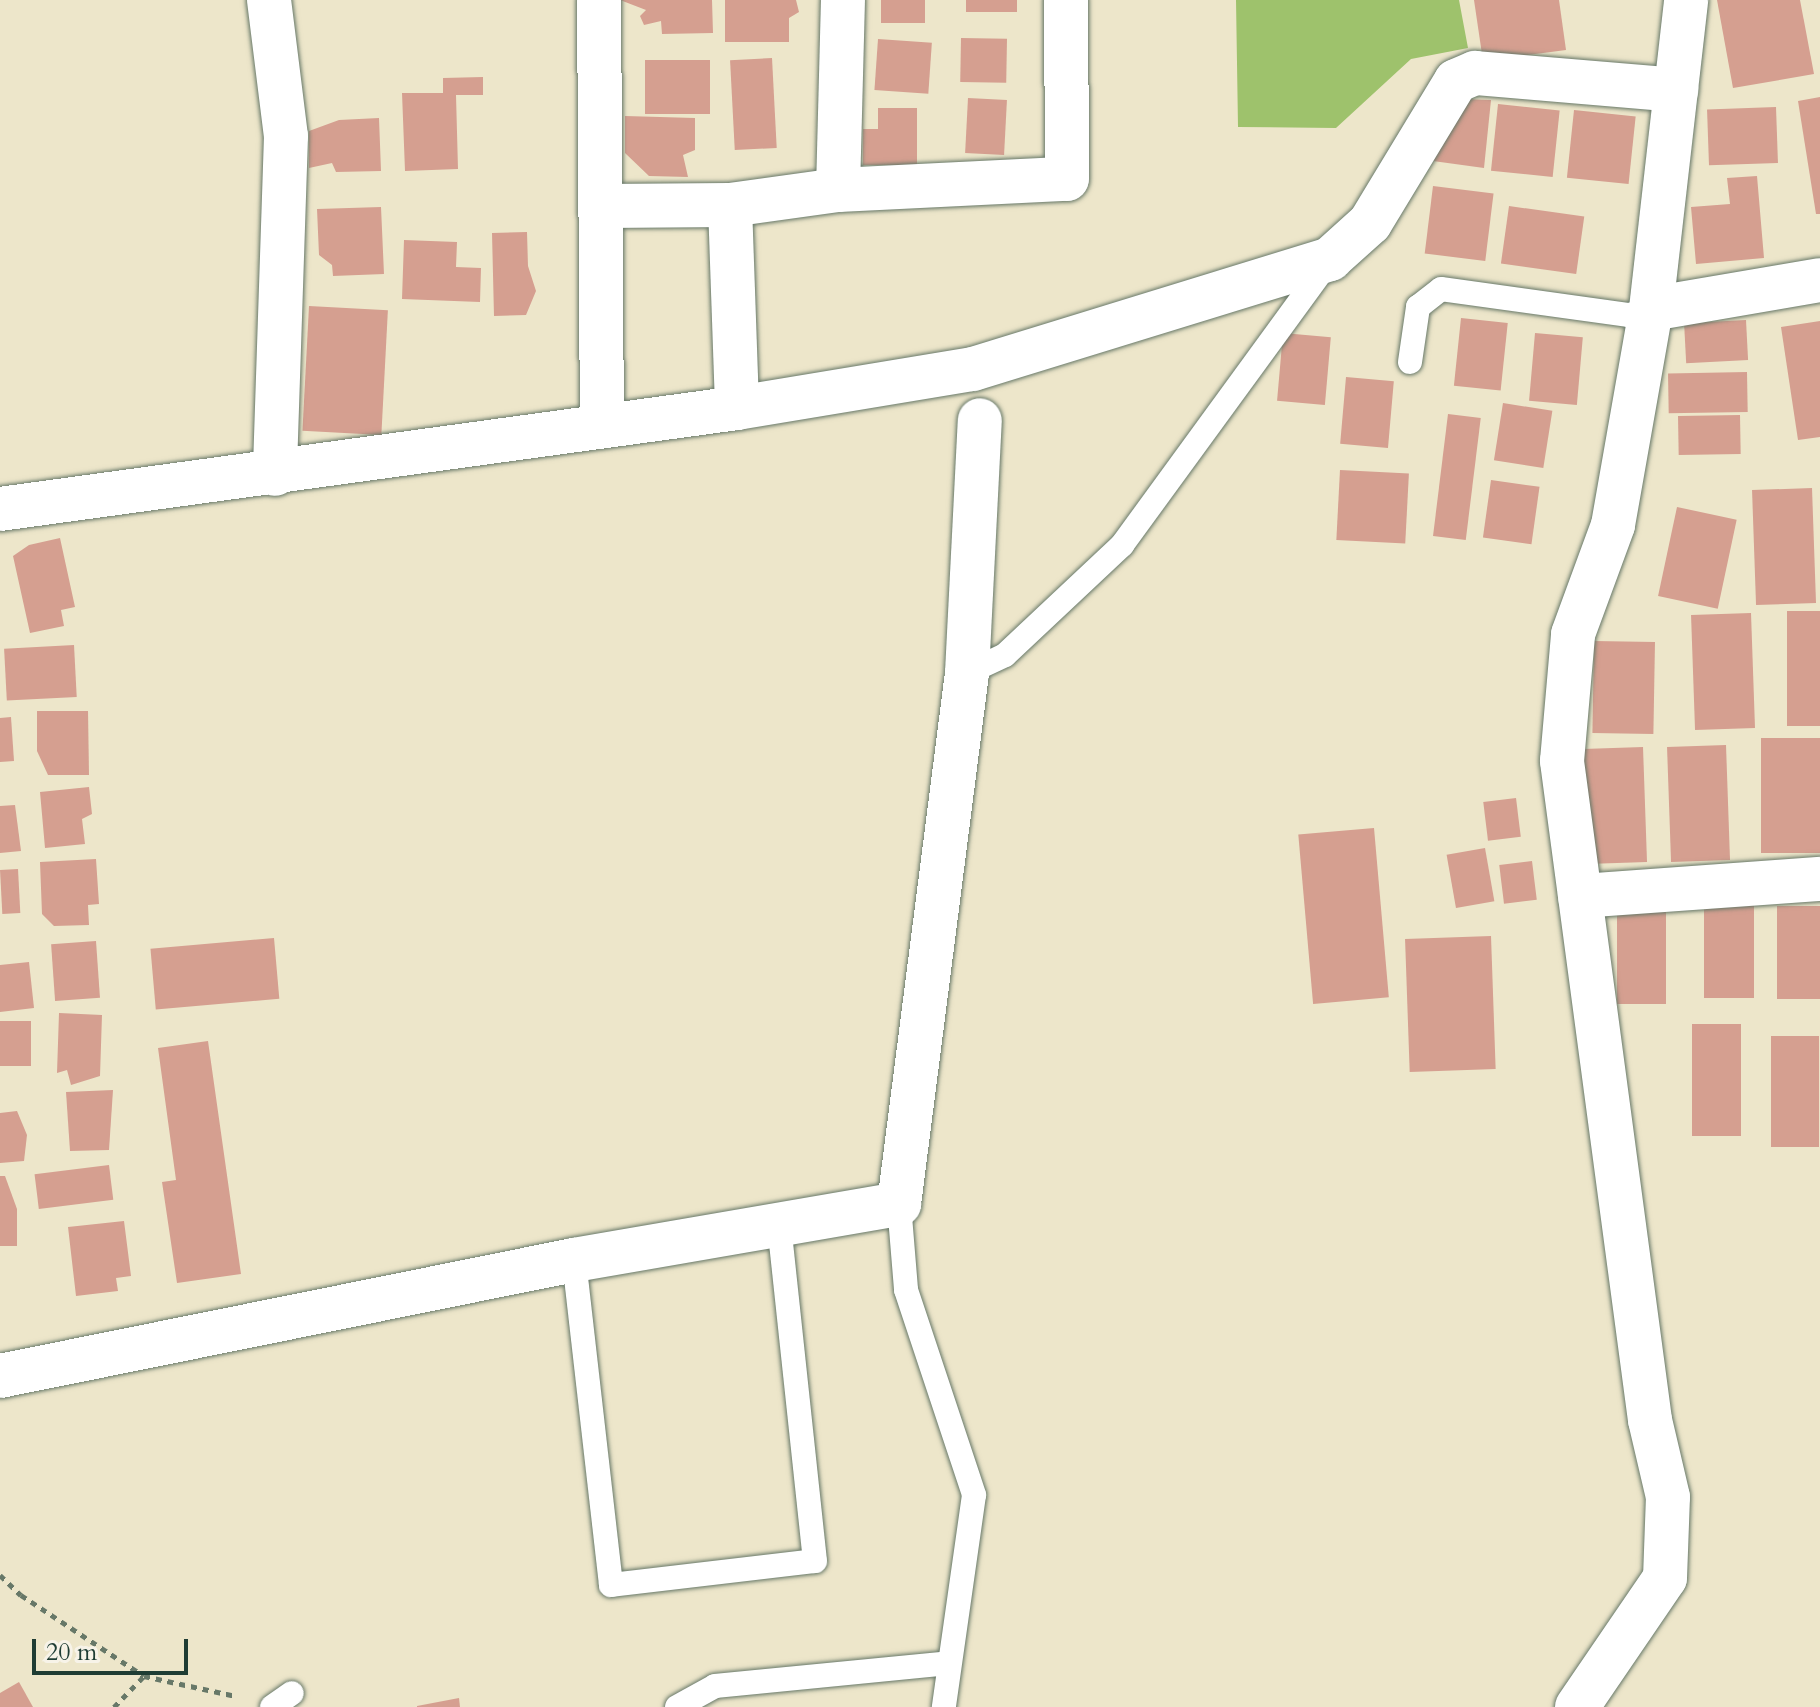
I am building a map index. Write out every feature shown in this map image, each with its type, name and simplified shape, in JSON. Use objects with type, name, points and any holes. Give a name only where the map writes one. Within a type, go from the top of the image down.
[{"type":"street","points":[[269,0],[286,136],[275,474]]},
{"type":"street","points":[[599,0],[604,206],[602,424]]},
{"type":"street","points":[[838,190],[843,0]]},
{"type":"street","points":[[604,206],[730,205],[838,190],[1067,179],[1066,0]]},
{"type":"street","points":[[1577,1707],[1665,1578],[1668,1497],[1650,1420],[1562,761],[1573,634],[1613,525],[1651,309],[1686,0]]},
{"type":"street","points":[[0,509],[275,474],[602,424],[737,408],[973,369],[1330,259],[1370,223],[1456,81],[1475,73],[1676,90]]},
{"type":"street","points":[[730,205],[737,408]]},
{"type":"street","points":[[1651,309],[1820,280]]},
{"type":"street","points":[[0,1376],[574,1260],[899,1204],[967,673],[980,420]]},
{"type":"street","points":[[1580,896],[1820,879]]},
{"type":"lane","points":[[967,673],[1005,655],[1122,545],[1330,259]]},
{"type":"lane","points":[[1410,362],[1418,307],[1441,289],[1629,315],[1651,309]]},
{"type":"lane","points":[[899,1204],[906,1290],[974,1495],[944,1707]]},
{"type":"lane","points":[[574,1260],[611,1585],[815,1561],[779,1223]]},
{"type":"lane","points":[[677,1707],[715,1686],[949,1663]]},
{"type":"path","points":[[0,1575],[21,1595],[144,1676],[279,1701]]},
{"type":"path","points":[[114,1707],[144,1676]]},
{"type":"green space","points":[[1236,0],[1459,0],[1468,48],[1411,59],[1336,128],[1238,127]]},
{"type":"building","points":[[620,0],[712,0],[713,33],[662,34],[661,21],[644,25],[640,16],[646,10]]},
{"type":"building","points":[[725,0],[796,0],[799,12],[789,18],[789,42],[725,42]]},
{"type":"building","points":[[881,0],[925,0],[925,23],[881,23]]},
{"type":"building","points":[[966,0],[1017,0],[1017,12],[966,12]]},
{"type":"building","points":[[1474,0],[1559,0],[1566,50],[1483,61]]},
{"type":"building","points":[[1717,0],[1800,0],[1814,74],[1733,88]]},
{"type":"building","points":[[961,38],[1007,39],[1006,83],[960,82]]},
{"type":"building","points":[[878,39],[932,43],[928,94],[874,90]]},
{"type":"building","points":[[772,58],[777,148],[735,150],[730,60]]},
{"type":"building","points":[[645,60],[710,60],[710,114],[645,114]]},
{"type":"building","points":[[483,77],[483,95],[456,95],[458,169],[405,171],[402,93],[443,93],[443,78]]},
{"type":"building","points":[[1820,97],[1820,214],[1816,214],[1798,101]]},
{"type":"building","points":[[968,98],[1007,100],[1004,155],[965,153]]},
{"type":"building","points":[[1462,99],[1491,100],[1484,168],[1433,161]]},
{"type":"building","points":[[1498,104],[1560,110],[1553,177],[1491,171]]},
{"type":"building","points":[[1776,107],[1778,163],[1709,165],[1707,109]]},
{"type":"building","points":[[878,108],[917,108],[917,165],[863,165],[863,129],[878,129]]},
{"type":"building","points":[[1574,110],[1636,116],[1629,184],[1567,178]]},
{"type":"building","points":[[625,116],[695,118],[695,150],[683,155],[688,177],[649,176],[625,153]]},
{"type":"building","points":[[379,118],[381,171],[336,172],[332,163],[309,168],[309,131],[339,120]]},
{"type":"building","points":[[1757,176],[1764,258],[1696,264],[1691,207],[1730,204],[1727,178]]},
{"type":"building","points":[[1433,186],[1494,193],[1485,261],[1425,253]]},
{"type":"building","points":[[1509,206],[1584,217],[1576,274],[1501,263]]},
{"type":"building","points":[[381,207],[384,274],[333,276],[332,265],[319,255],[317,209]]},
{"type":"building","points":[[527,232],[528,266],[536,291],[526,315],[494,316],[492,233]]},
{"type":"building","points":[[404,240],[457,242],[456,267],[481,268],[480,302],[402,299]]},
{"type":"building","points":[[309,306],[388,310],[381,435],[302,431]]},
{"type":"building","points":[[1461,318],[1508,323],[1501,391],[1454,386]]},
{"type":"building","points":[[1746,320],[1748,360],[1686,363],[1684,323]]},
{"type":"building","points":[[1820,321],[1820,437],[1798,440],[1781,327]]},
{"type":"building","points":[[1283,333],[1331,337],[1325,405],[1277,401]]},
{"type":"building","points":[[1535,333],[1583,337],[1577,405],[1529,401]]},
{"type":"building","points":[[1747,372],[1748,412],[1669,413],[1668,373]]},
{"type":"building","points":[[1346,377],[1394,381],[1388,448],[1340,444]]},
{"type":"building","points":[[1503,403],[1552,411],[1543,468],[1494,460]]},
{"type":"building","points":[[1448,414],[1481,418],[1466,540],[1433,536]]},
{"type":"building","points":[[1740,415],[1741,454],[1679,455],[1678,416]]},
{"type":"building","points":[[1340,470],[1409,474],[1405,544],[1336,540]]},
{"type":"building","points":[[1491,480],[1540,487],[1531,544],[1483,537]]},
{"type":"building","points":[[1812,488],[1816,603],[1756,605],[1752,490]]},
{"type":"building","points":[[1677,507],[1737,520],[1718,609],[1658,596]]},
{"type":"building","points":[[60,538],[75,607],[61,610],[64,626],[30,633],[13,556],[29,545]]},
{"type":"building","points":[[1787,611],[1820,611],[1820,726],[1787,726]]},
{"type":"building","points":[[1751,613],[1755,728],[1695,730],[1691,615]]},
{"type":"building","points":[[1594,641],[1655,642],[1653,734],[1592,733]]},
{"type":"building","points":[[74,645],[77,697],[7,701],[4,649]]},
{"type":"building","points":[[37,711],[88,711],[89,775],[48,775],[37,751]]},
{"type":"building","points":[[11,717],[14,761],[0,762],[0,718]]},
{"type":"building","points":[[1761,738],[1820,738],[1820,853],[1761,853]]},
{"type":"building","points":[[1726,745],[1730,860],[1671,862],[1667,747]]},
{"type":"building","points":[[1643,747],[1647,862],[1587,864],[1583,749]]},
{"type":"building","points":[[89,787],[92,814],[82,819],[85,844],[45,848],[40,792]]},
{"type":"building","points":[[1516,798],[1521,837],[1488,841],[1483,802]]},
{"type":"building","points":[[15,805],[21,851],[0,853],[0,806]]},
{"type":"building","points":[[1374,828],[1389,997],[1313,1004],[1298,835]]},
{"type":"building","points":[[1485,848],[1494,901],[1456,908],[1447,855]]},
{"type":"building","points":[[96,859],[99,904],[88,905],[89,925],[54,926],[42,914],[40,862]]},
{"type":"building","points":[[1532,861],[1537,900],[1504,904],[1499,865]]},
{"type":"building","points":[[18,869],[20,913],[2,914],[0,870]]},
{"type":"building","points":[[1704,905],[1754,905],[1754,998],[1704,998]]},
{"type":"building","points":[[1777,906],[1820,906],[1820,999],[1777,999]]},
{"type":"building","points":[[1617,911],[1666,911],[1666,1004],[1617,1004]]},
{"type":"building","points":[[1491,936],[1496,1069],[1410,1072],[1405,939]]},
{"type":"building","points":[[274,938],[279,999],[156,1010],[150,949]]},
{"type":"building","points":[[96,941],[100,998],[55,1001],[51,944]]},
{"type":"building","points":[[29,962],[34,1008],[0,1012],[0,965]]},
{"type":"building","points":[[59,1013],[102,1015],[100,1076],[71,1085],[67,1070],[57,1073]]},
{"type":"building","points":[[0,1021],[31,1021],[31,1066],[0,1066]]},
{"type":"building","points":[[1692,1024],[1741,1024],[1741,1136],[1692,1136]]},
{"type":"building","points":[[1771,1036],[1819,1036],[1819,1147],[1771,1147]]},
{"type":"building","points":[[208,1041],[241,1274],[177,1283],[162,1182],[176,1180],[158,1048]]},
{"type":"building","points":[[113,1090],[109,1150],[70,1151],[66,1092]]},
{"type":"building","points":[[17,1111],[27,1135],[24,1161],[0,1163],[0,1113]]},
{"type":"building","points":[[109,1165],[113,1200],[39,1209],[35,1174]]},
{"type":"building","points":[[0,1176],[5,1176],[17,1209],[17,1246],[0,1246]]},
{"type":"building","points":[[124,1221],[131,1276],[116,1278],[118,1291],[76,1296],[68,1227]]},
{"type":"building","points":[[19,1682],[33,1707],[0,1707],[0,1693]]},
{"type":"building","points":[[459,1698],[460,1707],[417,1707],[417,1706]]}]
